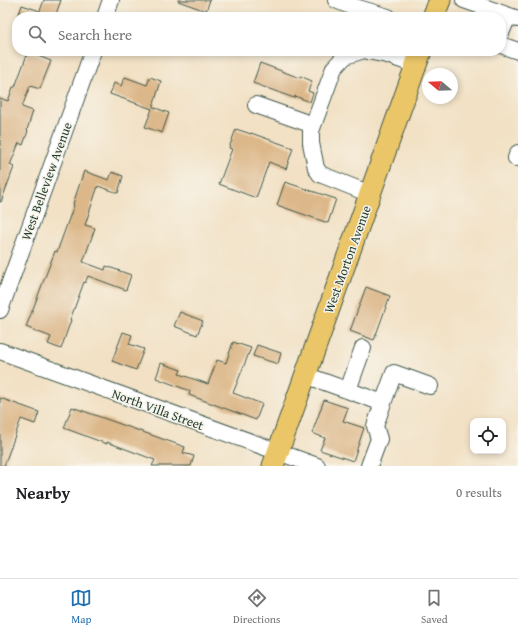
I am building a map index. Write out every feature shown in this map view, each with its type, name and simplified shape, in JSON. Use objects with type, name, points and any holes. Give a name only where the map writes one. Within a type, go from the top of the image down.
[{"type":"main road","points":[[436,12],[440,0]]},
{"type":"main road","name":"West Morton Avenue","points":[[275,459],[419,58]]},
{"type":"street","points":[[107,12],[111,0]]},
{"type":"street","points":[[336,0],[373,12]]},
{"type":"street","points":[[464,0],[499,12]]},
{"type":"street","points":[[506,26],[513,17]]},
{"type":"street","points":[[506,47],[518,51]]},
{"type":"street","name":"West Belleview Avenue","points":[[0,310],[91,56]]},
{"type":"street","points":[[345,56],[334,68],[311,130],[311,143],[316,168],[320,174],[370,194]]},
{"type":"street","points":[[398,56],[419,58]]},
{"type":"street","points":[[256,105],[313,125]]},
{"type":"street","points":[[348,390],[363,348]]},
{"type":"street","name":"North Villa Street","points":[[0,351],[275,459],[317,466]]},
{"type":"street","points":[[369,466],[379,439],[375,426],[394,373],[430,386]]},
{"type":"street","points":[[305,375],[383,403]]},
{"type":"building","points":[[44,0],[61,0],[57,12],[20,12],[22,5],[40,11]]},
{"type":"building","points":[[178,0],[210,0],[206,11]]},
{"type":"building","points":[[27,56],[38,56],[51,61],[40,89],[30,86],[22,107],[33,111],[23,145],[19,143],[10,165],[14,167],[0,202],[0,98],[8,101],[13,87],[15,87]]},
{"type":"building","points":[[260,63],[312,81],[308,91],[313,93],[310,102],[295,96],[294,98],[253,83]]},
{"type":"building","points":[[125,77],[147,85],[150,77],[161,81],[153,107],[169,113],[162,133],[145,127],[152,109],[110,94],[114,83],[121,86]]},
{"type":"building","points":[[236,129],[293,148],[286,169],[269,162],[256,198],[219,184],[232,149],[229,148]]},
{"type":"building","points":[[84,171],[109,180],[112,172],[123,176],[118,193],[98,186],[85,225],[95,228],[83,262],[105,270],[106,266],[131,275],[126,290],[88,276],[85,283],[84,282],[61,349],[48,344],[51,337],[26,327],[55,251],[57,252],[74,205],[73,204]]},
{"type":"building","points":[[285,182],[336,199],[328,223],[277,205]]},
{"type":"building","points":[[366,287],[390,296],[374,340],[350,331]]},
{"type":"building","points":[[180,312],[203,321],[197,335],[174,326]]},
{"type":"building","points":[[123,332],[132,335],[129,344],[144,349],[136,370],[112,361]]},
{"type":"building","points":[[233,342],[251,348],[233,393],[262,404],[256,420],[189,395],[190,391],[156,378],[161,363],[181,370],[179,374],[208,384],[217,360],[226,363]]},
{"type":"building","points":[[257,345],[281,353],[278,364],[253,356]]},
{"type":"building","points":[[0,398],[39,412],[35,424],[21,419],[4,466],[0,466]]},
{"type":"building","points":[[324,400],[348,408],[343,421],[364,428],[353,461],[320,450],[325,438],[312,433]]},
{"type":"building","points":[[72,407],[185,447],[183,453],[194,456],[191,466],[152,466],[155,460],[64,428]]}]
